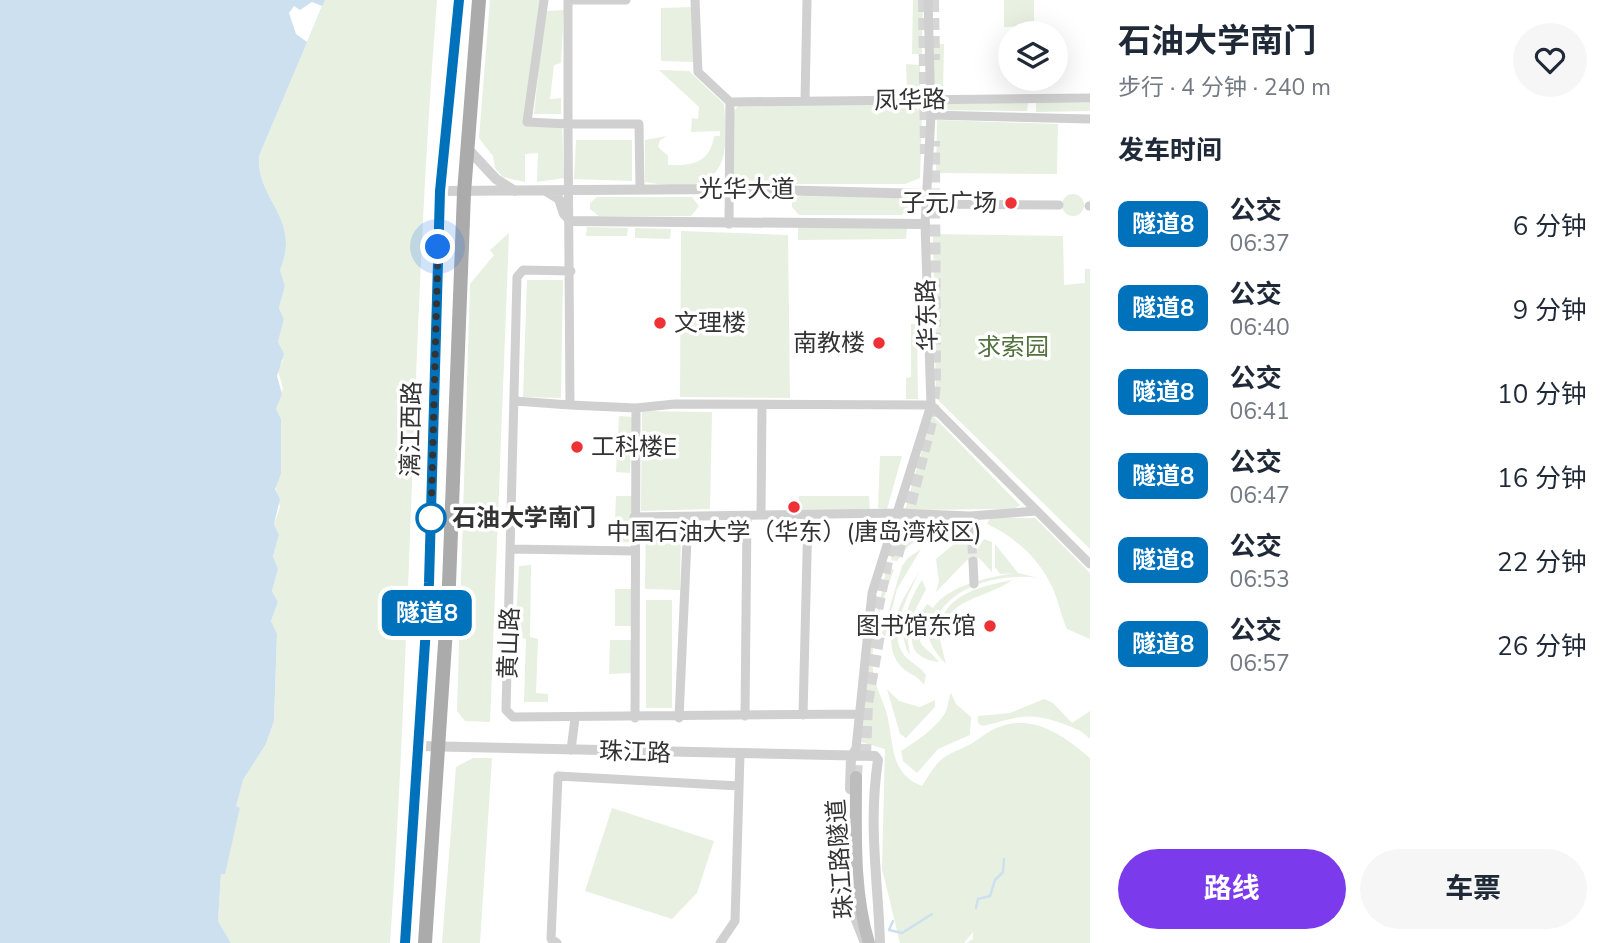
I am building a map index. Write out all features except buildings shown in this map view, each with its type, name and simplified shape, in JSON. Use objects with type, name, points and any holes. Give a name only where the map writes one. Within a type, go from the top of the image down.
[{"type":"main road","name":"漓江西路","points":[[405,943],[429,583],[440,191],[459,0]]},
{"type":"main road","name":"漓江西路","points":[[425,943],[449,584],[464,193],[479,0]]},
{"type":"main road","name":"珠江路隧道","points":[[860,777],[872,941]]},
{"type":"street","points":[[554,0],[544,0],[527,121],[639,124],[640,189]]},
{"type":"street","points":[[570,405],[569,0],[626,0]]},
{"type":"street","points":[[695,0],[698,72],[730,102],[729,224]]},
{"type":"street","points":[[805,101],[807,0]]},
{"type":"street","name":"华东路","points":[[851,757],[856,748],[872,593],[930,405],[925,224],[931,115],[928,0]]},
{"type":"street","name":"凤华路","points":[[730,102],[1090,98]]},
{"type":"street","name":"凤华路","points":[[931,115],[1090,119]]},
{"type":"street","points":[[468,149],[496,179],[518,192]]},
{"type":"street","name":"光华大道","points":[[440,191],[464,193],[728,189],[1059,205]]},
{"type":"street","points":[[545,191],[559,198],[564,214],[571,221]]},
{"type":"street","name":"光华大道","points":[[571,221],[925,224]]},
{"type":"street","name":"黄山路","points":[[571,271],[523,270],[517,277],[506,710],[513,717],[635,719],[859,714]]},
{"type":"street","points":[[515,401],[636,408],[675,404],[762,407],[930,405],[1090,564]]},
{"type":"street","points":[[761,514],[762,407]]},
{"type":"street","points":[[635,719],[636,408]]},
{"type":"street","points":[[634,517],[897,513],[970,516],[1037,511]]},
{"type":"street","points":[[803,715],[808,515]]},
{"type":"street","points":[[746,716],[747,516]]},
{"type":"street","points":[[970,516],[971,531]]},
{"type":"street","points":[[679,718],[688,518]]},
{"type":"street","points":[[512,549],[634,551]]},
{"type":"street","points":[[973,561],[974,584]]},
{"type":"street","points":[[571,750],[576,718]]},
{"type":"street","name":"珠江路","points":[[418,746],[740,755],[874,755],[878,760],[873,783],[872,941]]},
{"type":"street","points":[[720,943],[735,921],[740,755]]},
{"type":"street","points":[[851,757],[850,859],[854,915],[872,941]]},
{"type":"street","points":[[557,943],[551,939],[558,776],[739,786]]},
{"type":"green space","points":[[325,0],[437,0],[422,236],[403,707],[390,943],[231,943],[218,921],[221,873],[224,874],[240,808],[235,806],[243,780],[266,744],[274,721],[277,635],[271,621],[278,602],[272,591],[278,569],[273,556],[279,535],[274,524],[280,507],[275,485],[281,474],[276,409],[283,388],[278,371],[283,360],[278,342],[284,319],[279,308],[285,286],[280,270],[286,236],[264,185],[259,156]]},
{"type":"green space","points":[[490,0],[542,0],[525,122],[562,125],[564,178],[537,182],[538,153],[525,154],[525,182],[503,177],[495,168],[493,156],[479,138]]},
{"type":"green space","points":[[913,0],[923,0],[922,54],[912,54]]},
{"type":"green space","points":[[1004,0],[1034,0],[1034,21],[1004,21]]},
{"type":"green space","points":[[693,7],[693,62],[661,61],[661,8]]},
{"type":"green space","points":[[564,10],[561,63],[554,65],[550,99],[561,98],[561,114],[534,114],[545,11]]},
{"type":"green space","points":[[933,44],[944,44],[943,92],[933,92]]},
{"type":"green space","points":[[906,64],[920,65],[920,93],[907,93]]},
{"type":"green space","points":[[659,70],[689,71],[724,104],[725,147],[721,162],[714,173],[704,181],[689,185],[645,182],[645,140],[667,136],[660,140],[658,147],[668,156],[668,165],[677,165],[692,163],[704,157],[714,136],[720,136],[720,131],[691,132],[692,118],[698,119],[699,107]]},
{"type":"green space","points":[[938,103],[1028,103],[1027,111],[937,110]]},
{"type":"green space","points":[[1036,103],[1090,103],[1090,111],[1036,112]]},
{"type":"green space","points":[[739,105],[912,105],[922,113],[920,178],[905,184],[749,184],[733,176],[734,111]]},
{"type":"green space","points":[[937,120],[1058,124],[1057,174],[936,173]]},
{"type":"green space","points":[[576,140],[632,140],[632,181],[574,179]]},
{"type":"green space","points":[[1073,194],[1081,197],[1084,205],[1081,213],[1073,216],[1065,213],[1062,205],[1065,197]]},
{"type":"green space","points":[[799,196],[903,198],[909,206],[902,215],[799,215],[792,207],[792,202]]},
{"type":"green space","points":[[597,197],[692,197],[699,206],[691,216],[599,216],[590,209],[590,203]]},
{"type":"green space","points":[[587,227],[628,228],[627,236],[586,236]]},
{"type":"green space","points":[[798,227],[907,227],[906,239],[798,240]]},
{"type":"green space","points":[[635,228],[671,229],[670,239],[635,238]]},
{"type":"green space","points":[[681,231],[788,235],[790,398],[680,397]]},
{"type":"green space","points":[[509,233],[490,722],[465,721],[457,711],[470,284],[494,255],[490,250]]},
{"type":"green space","name":"求索园","points":[[933,234],[1063,236],[1064,285],[1085,283],[1085,269],[1090,269],[1090,549],[936,398]]},
{"type":"green space","points":[[527,280],[563,280],[561,398],[523,397]]},
{"type":"green space","points":[[911,324],[917,324],[918,399],[906,399],[906,378],[911,377]]},
{"type":"green space","points":[[642,411],[712,412],[710,509],[641,511]]},
{"type":"green space","points":[[932,415],[1020,505],[1014,509],[905,510]]},
{"type":"green space","points":[[619,416],[633,417],[630,473],[616,472]]},
{"type":"green space","points":[[880,456],[902,456],[887,509],[878,508]]},
{"type":"green space","points":[[616,496],[632,496],[631,542],[614,543]]},
{"type":"green space","points":[[799,496],[869,496],[870,512],[798,510]]},
{"type":"green space","points":[[990,518],[1035,518],[1090,573],[1090,639],[1067,629],[1045,573],[1015,541],[987,524]]},
{"type":"green space","points":[[943,521],[946,524],[908,546],[897,561],[891,560],[898,525]]},
{"type":"green space","points":[[646,525],[681,525],[680,590],[645,589]]},
{"type":"green space","points":[[966,539],[975,552],[984,539],[992,542],[992,572],[979,558],[969,558],[936,592],[939,581],[936,559],[954,544]]},
{"type":"green space","points":[[995,544],[1018,573],[1038,578],[1009,577],[994,580],[979,584],[953,598],[935,620],[946,664],[931,644],[928,621],[924,619],[920,640],[939,662],[918,654],[912,640],[913,632],[927,604],[933,608],[949,593],[959,588],[1015,573],[1000,574],[995,567]]},
{"type":"green space","points":[[921,549],[897,589],[885,637],[882,633],[902,566]]},
{"type":"green space","points":[[531,565],[530,637],[538,639],[536,693],[548,694],[548,702],[524,702],[526,639],[515,636],[519,566]]},
{"type":"green space","points":[[887,566],[894,570],[878,620],[873,646],[873,672],[887,713],[893,750],[904,775],[922,786],[946,756],[992,730],[1019,723],[1045,728],[1090,758],[1090,943],[966,943],[973,939],[973,932],[964,943],[900,943],[882,869],[885,749],[861,742],[867,665]]},
{"type":"green space","points":[[919,572],[902,611],[897,633],[902,652],[926,675],[924,685],[899,664],[891,641],[895,617]]},
{"type":"green space","points":[[922,580],[926,589],[906,628],[910,655],[906,647],[904,627],[909,607]]},
{"type":"green space","points":[[1012,580],[956,609],[948,617],[944,628],[944,642],[939,626],[950,606],[978,588]]},
{"type":"green space","points":[[615,589],[632,589],[632,626],[615,626]]},
{"type":"green space","points":[[646,600],[672,600],[672,708],[646,708]]},
{"type":"green space","points":[[610,640],[632,640],[631,673],[609,674]]},
{"type":"green space","points":[[887,689],[899,701],[920,707],[935,700],[935,707],[906,738],[900,734]]},
{"type":"green space","points":[[951,693],[956,704],[971,717],[970,735],[938,749],[917,773],[903,761],[901,751],[939,721],[945,713]]},
{"type":"green space","points":[[1044,699],[1053,703],[1072,723],[1090,711],[1090,739],[1073,727],[1038,717],[1021,717],[982,726],[978,723],[978,716],[1010,713]]},
{"type":"green space","points":[[473,758],[492,758],[480,943],[442,943],[456,767]]},
{"type":"green space","points":[[612,808],[714,841],[697,893],[672,919],[585,891]]},
{"type":"water","points":[[0,0],[325,0],[259,156],[264,185],[286,236],[280,270],[285,286],[279,308],[284,319],[278,342],[284,354],[277,376],[282,394],[276,409],[281,419],[281,474],[275,489],[280,499],[274,524],[279,535],[273,556],[278,569],[272,591],[278,602],[271,621],[277,634],[274,721],[266,744],[243,780],[236,806],[240,808],[225,874],[221,874],[218,921],[231,943],[0,943]]},
{"type":"pier","points":[[312,2],[322,6],[307,42],[296,34],[289,13],[294,6],[300,10]]},
{"type":"waterway","points":[[976,908],[978,899],[990,896],[995,880],[1003,872],[1004,859]]},
{"type":"waterway","points":[[893,921],[889,930],[902,933],[932,914]]},
{"type":"tunnel","points":[[924,0],[926,154]]},
{"type":"tunnel","points":[[933,0],[934,60]]},
{"type":"tunnel","points":[[897,556],[931,422],[935,384],[934,141]]},
{"type":"tunnel","points":[[971,531],[973,561]]},
{"type":"tunnel","points":[[870,644],[891,542]]},
{"type":"tunnel","points":[[865,756],[867,703],[879,635]]},
{"type":"tunnel","points":[[856,777],[858,745]]},
{"type":"bus line","name":"隧道8","points":[[405,943],[429,583],[440,191],[459,0]]},
{"type":"place","name":"子元广场","points":[[1011,203]]},
{"type":"place","name":"文理楼","points":[[660,323]]},
{"type":"place","name":"南教楼","points":[[879,343]]},
{"type":"place","name":"工科楼E","points":[[577,447]]},
{"type":"place","name":"中国石油大学（华东）(唐岛湾校区)","points":[[794,507]]},
{"type":"place","name":"石油大学南门","points":[[431,518]]},
{"type":"place","name":"图书馆东馆","points":[[990,626]]},
{"type":"route","points":[[431,518],[438,247]]}]
